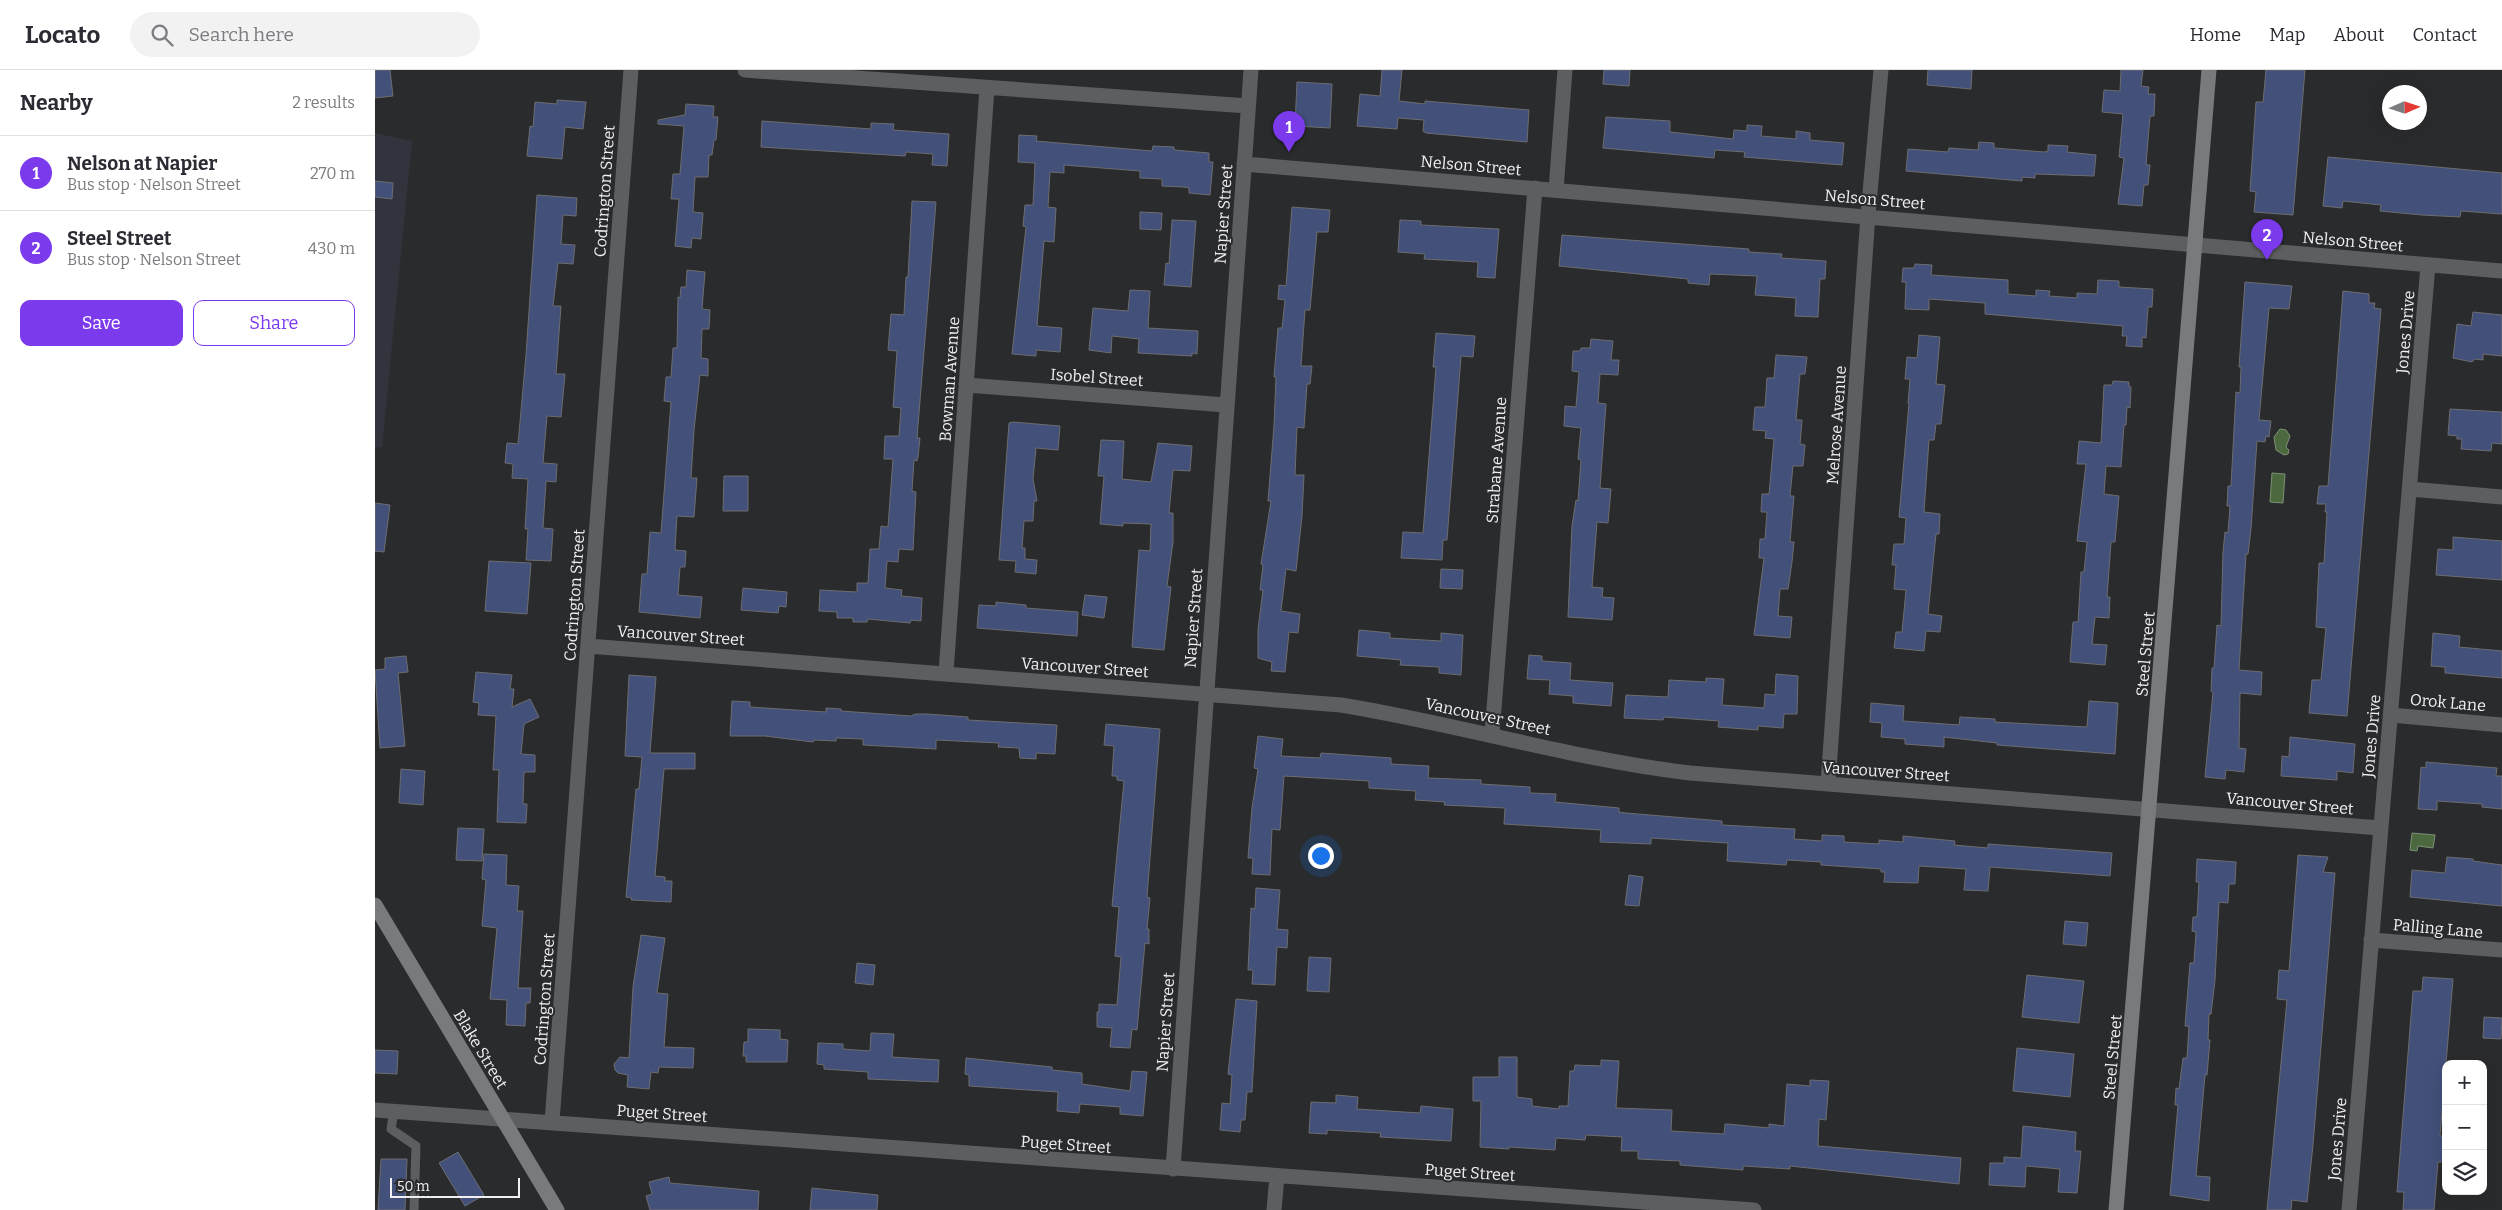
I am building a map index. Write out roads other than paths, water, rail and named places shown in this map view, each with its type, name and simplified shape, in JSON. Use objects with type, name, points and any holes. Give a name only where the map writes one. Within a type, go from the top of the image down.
[{"type":"street","name":"Codrington Street","points":[[552,1122],[631,70]]},
{"type":"street","points":[[745,70],[1248,106]]},
{"type":"street","name":"Napier Street","points":[[1173,1170],[1205,694],[1251,70]]},
{"type":"street","points":[[1556,190],[1565,70]]},
{"type":"street","name":"Melrose Avenue","points":[[1828,784],[1868,215],[1881,70]]},
{"type":"street","name":"Steel Street","points":[[2117,1210],[2209,70]]},
{"type":"street","name":"Bowman Avenue","points":[[946,673],[987,88]]},
{"type":"street","name":"Nelson Street","points":[[1244,164],[1868,215],[2502,271]]},
{"type":"street","name":"Strabane Avenue","points":[[1492,734],[1535,188]]},
{"type":"street","name":"Jones Drive","points":[[2349,1210],[2428,265]]},
{"type":"street","name":"Isobel Street","points":[[966,385],[1226,405]]},
{"type":"street","points":[[2410,489],[2502,497]]},
{"type":"street","name":"Vancouver Street","points":[[588,646],[1341,704],[1492,734],[1640,767],[2380,828]]},
{"type":"street","name":"Orok Lane","points":[[2391,715],[2502,725]]},
{"type":"street","name":"Blake Street","points":[[375,905],[557,1210]]},
{"type":"street","name":"Palling Lane","points":[[2371,940],[2502,950]]},
{"type":"street","name":"Puget Street","points":[[375,1110],[1173,1170],[1277,1176],[1684,1207],[1754,1210]]},
{"type":"street","points":[[1274,1210],[1277,1176]]},
{"type":"lane","points":[[394,1111],[391,1129],[416,1146],[414,1210]]},
{"type":"place","name":"Nelson at Napier","points":[[1289,152]]},
{"type":"place","name":"Steel Street","points":[[2267,260]]}]
